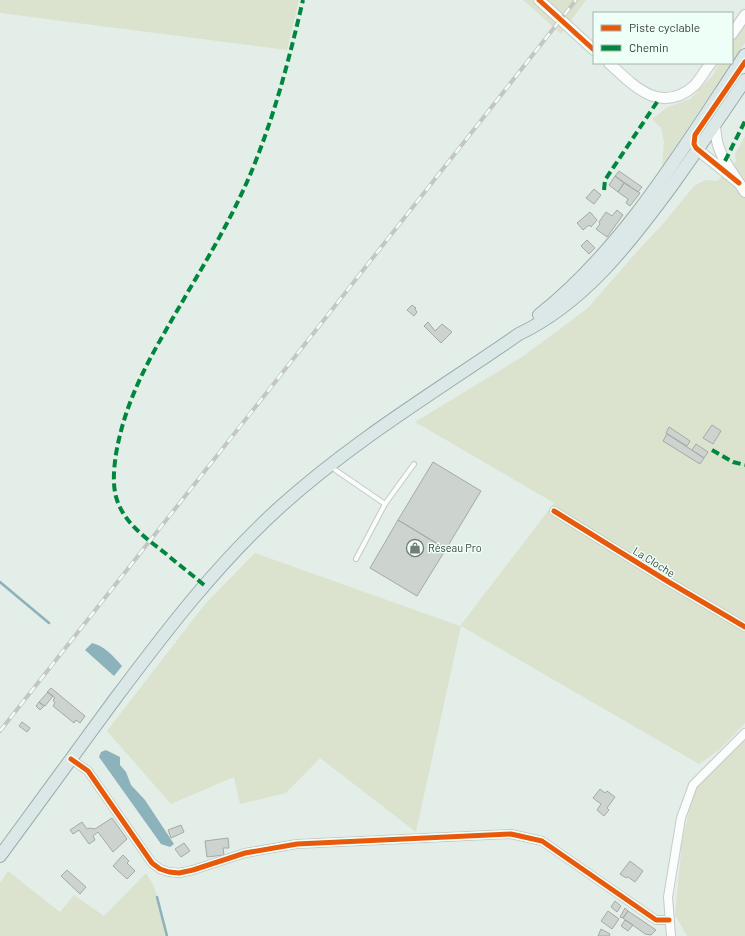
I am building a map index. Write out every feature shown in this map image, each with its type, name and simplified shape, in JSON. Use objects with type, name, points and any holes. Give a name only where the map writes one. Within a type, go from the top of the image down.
[{"type":"main road","points":[[519,334],[534,318],[575,283],[607,250],[687,142],[745,55]]},
{"type":"main road","points":[[0,856],[166,631],[204,585],[257,528],[329,466],[384,425],[519,334],[540,324],[596,278],[632,238],[698,150],[745,80]]},
{"type":"street","points":[[539,0],[593,49]]},
{"type":"street","points":[[733,33],[745,16]]},
{"type":"street","points":[[739,183],[698,150],[694,144],[696,135],[745,62]]},
{"type":"street","points":[[610,64],[641,92],[659,98],[670,98],[683,94],[695,84],[710,64]]},
{"type":"street","points":[[715,126],[720,152],[745,192]]},
{"type":"street","name":"La Cloche","points":[[554,512],[666,582],[745,627]]},
{"type":"street","points":[[671,936],[668,897],[681,818],[693,785],[745,733]]},
{"type":"street","points":[[71,759],[88,771],[152,863],[160,869],[169,872],[179,873],[193,870],[245,853],[296,844],[511,834],[542,841],[656,920],[669,920]]},
{"type":"lane","points":[[356,559],[385,504],[414,464]]},
{"type":"lane","points":[[329,466],[385,504]]},
{"type":"green space","points":[[0,0],[299,0],[287,50],[0,13]]},
{"type":"green space","points":[[523,0],[586,0],[561,34]]},
{"type":"green space","points":[[745,24],[745,43],[733,61],[733,42]]},
{"type":"green space","points":[[718,64],[730,64],[662,167],[664,142],[661,128],[652,119],[668,107],[690,99],[713,75]]},
{"type":"green space","points":[[745,136],[745,723],[719,750],[699,764],[461,626],[416,832],[320,758],[286,793],[240,804],[234,777],[171,804],[107,731],[205,604],[255,553],[460,626],[554,503],[415,422],[522,357],[588,308],[663,224],[694,186],[705,180],[717,181],[736,161],[735,154]]},
{"type":"green space","points":[[745,735],[745,936],[687,936],[675,915],[682,841],[692,798],[698,784]]},
{"type":"green space","points":[[8,871],[60,912],[74,895],[104,916],[146,873],[154,886],[167,936],[0,936],[0,883]]},
{"type":"water","points":[[92,643],[105,649],[122,666],[114,676],[85,650]]},
{"type":"water","points":[[106,750],[120,757],[120,765],[126,772],[131,785],[145,800],[174,844],[170,847],[161,844],[99,757],[101,752]]},
{"type":"building","points":[[619,171],[642,187],[638,192],[615,176]]},
{"type":"building","points":[[615,176],[624,183],[618,192],[609,185]]},
{"type":"building","points":[[624,183],[640,193],[630,206],[626,203],[628,199],[618,192]]},
{"type":"building","points":[[594,189],[601,195],[594,204],[586,198]]},
{"type":"building","points":[[617,210],[623,215],[607,237],[596,229],[606,212],[612,216]]},
{"type":"building","points":[[590,212],[597,220],[591,227],[589,225],[583,230],[577,223]]},
{"type":"building","points":[[587,240],[595,248],[589,254],[581,246]]},
{"type":"building","points":[[412,305],[416,308],[415,309],[417,312],[414,316],[407,310]]},
{"type":"building","points":[[428,322],[435,331],[442,324],[452,332],[441,343],[424,326]]},
{"type":"building","points":[[712,425],[721,431],[713,444],[703,438]]},
{"type":"building","points":[[669,427],[690,441],[687,446],[666,433]]},
{"type":"building","points":[[667,434],[704,458],[700,464],[663,441]]},
{"type":"building","points":[[696,444],[708,452],[704,458],[692,450]]},
{"type":"building","points":[[433,462],[481,491],[446,549],[398,520]]},
{"type":"building","points":[[398,520],[446,549],[417,596],[370,568]]},
{"type":"building","points":[[51,688],[85,716],[80,723],[76,720],[74,723],[53,706],[55,703],[53,700],[55,698],[47,692]]},
{"type":"building","points":[[48,692],[53,696],[45,706],[39,702]]},
{"type":"building","points":[[39,702],[44,706],[40,710],[36,706]]},
{"type":"building","points":[[22,722],[30,728],[27,732],[19,726]]},
{"type":"building","points":[[600,789],[605,793],[607,791],[615,797],[607,808],[609,810],[604,816],[597,810],[601,804],[593,798]]},
{"type":"building","points":[[112,818],[127,839],[113,852],[98,832],[93,836],[95,840],[89,844],[79,830],[73,834],[70,830],[82,822],[87,829],[95,829]]},
{"type":"building","points":[[181,825],[184,832],[171,838],[168,830]]},
{"type":"building","points":[[228,838],[229,848],[223,848],[224,855],[207,857],[205,841]]},
{"type":"building","points":[[184,843],[190,851],[181,857],[175,849]]},
{"type":"building","points":[[123,855],[129,861],[127,863],[135,871],[127,879],[113,866]]},
{"type":"building","points":[[630,861],[643,871],[635,882],[620,874]]},
{"type":"building","points":[[67,870],[86,887],[80,894],[61,876]]},
{"type":"building","points":[[615,901],[621,906],[617,912],[611,907]]},
{"type":"building","points":[[625,908],[628,911],[623,918],[620,917]]},
{"type":"building","points":[[608,911],[619,919],[612,929],[601,921]]},
{"type":"building","points":[[628,911],[656,930],[651,935],[645,934],[623,918]]},
{"type":"building","points":[[625,920],[633,925],[628,931],[621,926]]},
{"type":"building","points":[[601,929],[610,934],[609,936],[598,936]]},
{"type":"waterway","points":[[0,582],[49,623]]},
{"type":"waterway","points":[[157,897],[167,936]]},
{"type":"railway","points":[[0,731],[576,0]]},
{"type":"marked path","points":[[204,585],[137,530],[125,516],[117,500],[114,488],[116,454],[128,409],[145,369],[221,234],[259,154],[280,89],[303,0]]},
{"type":"marked path","points":[[604,190],[605,180],[659,99]]},
{"type":"marked path","points":[[725,161],[745,121]]},
{"type":"marked path","points":[[712,450],[733,462],[745,465]]},
{"type":"cycle path","points":[[539,0],[593,49]]},
{"type":"cycle path","points":[[739,183],[696,148],[694,144],[695,135],[745,62]]},
{"type":"cycle path","points":[[554,511],[745,627]]},
{"type":"cycle path","points":[[71,759],[88,771],[152,863],[160,869],[169,872],[179,873],[193,870],[245,853],[297,844],[511,834],[542,841],[656,920],[669,920]]},
{"type":"place","name":"Réseau Pro","points":[[415,548]]}]
